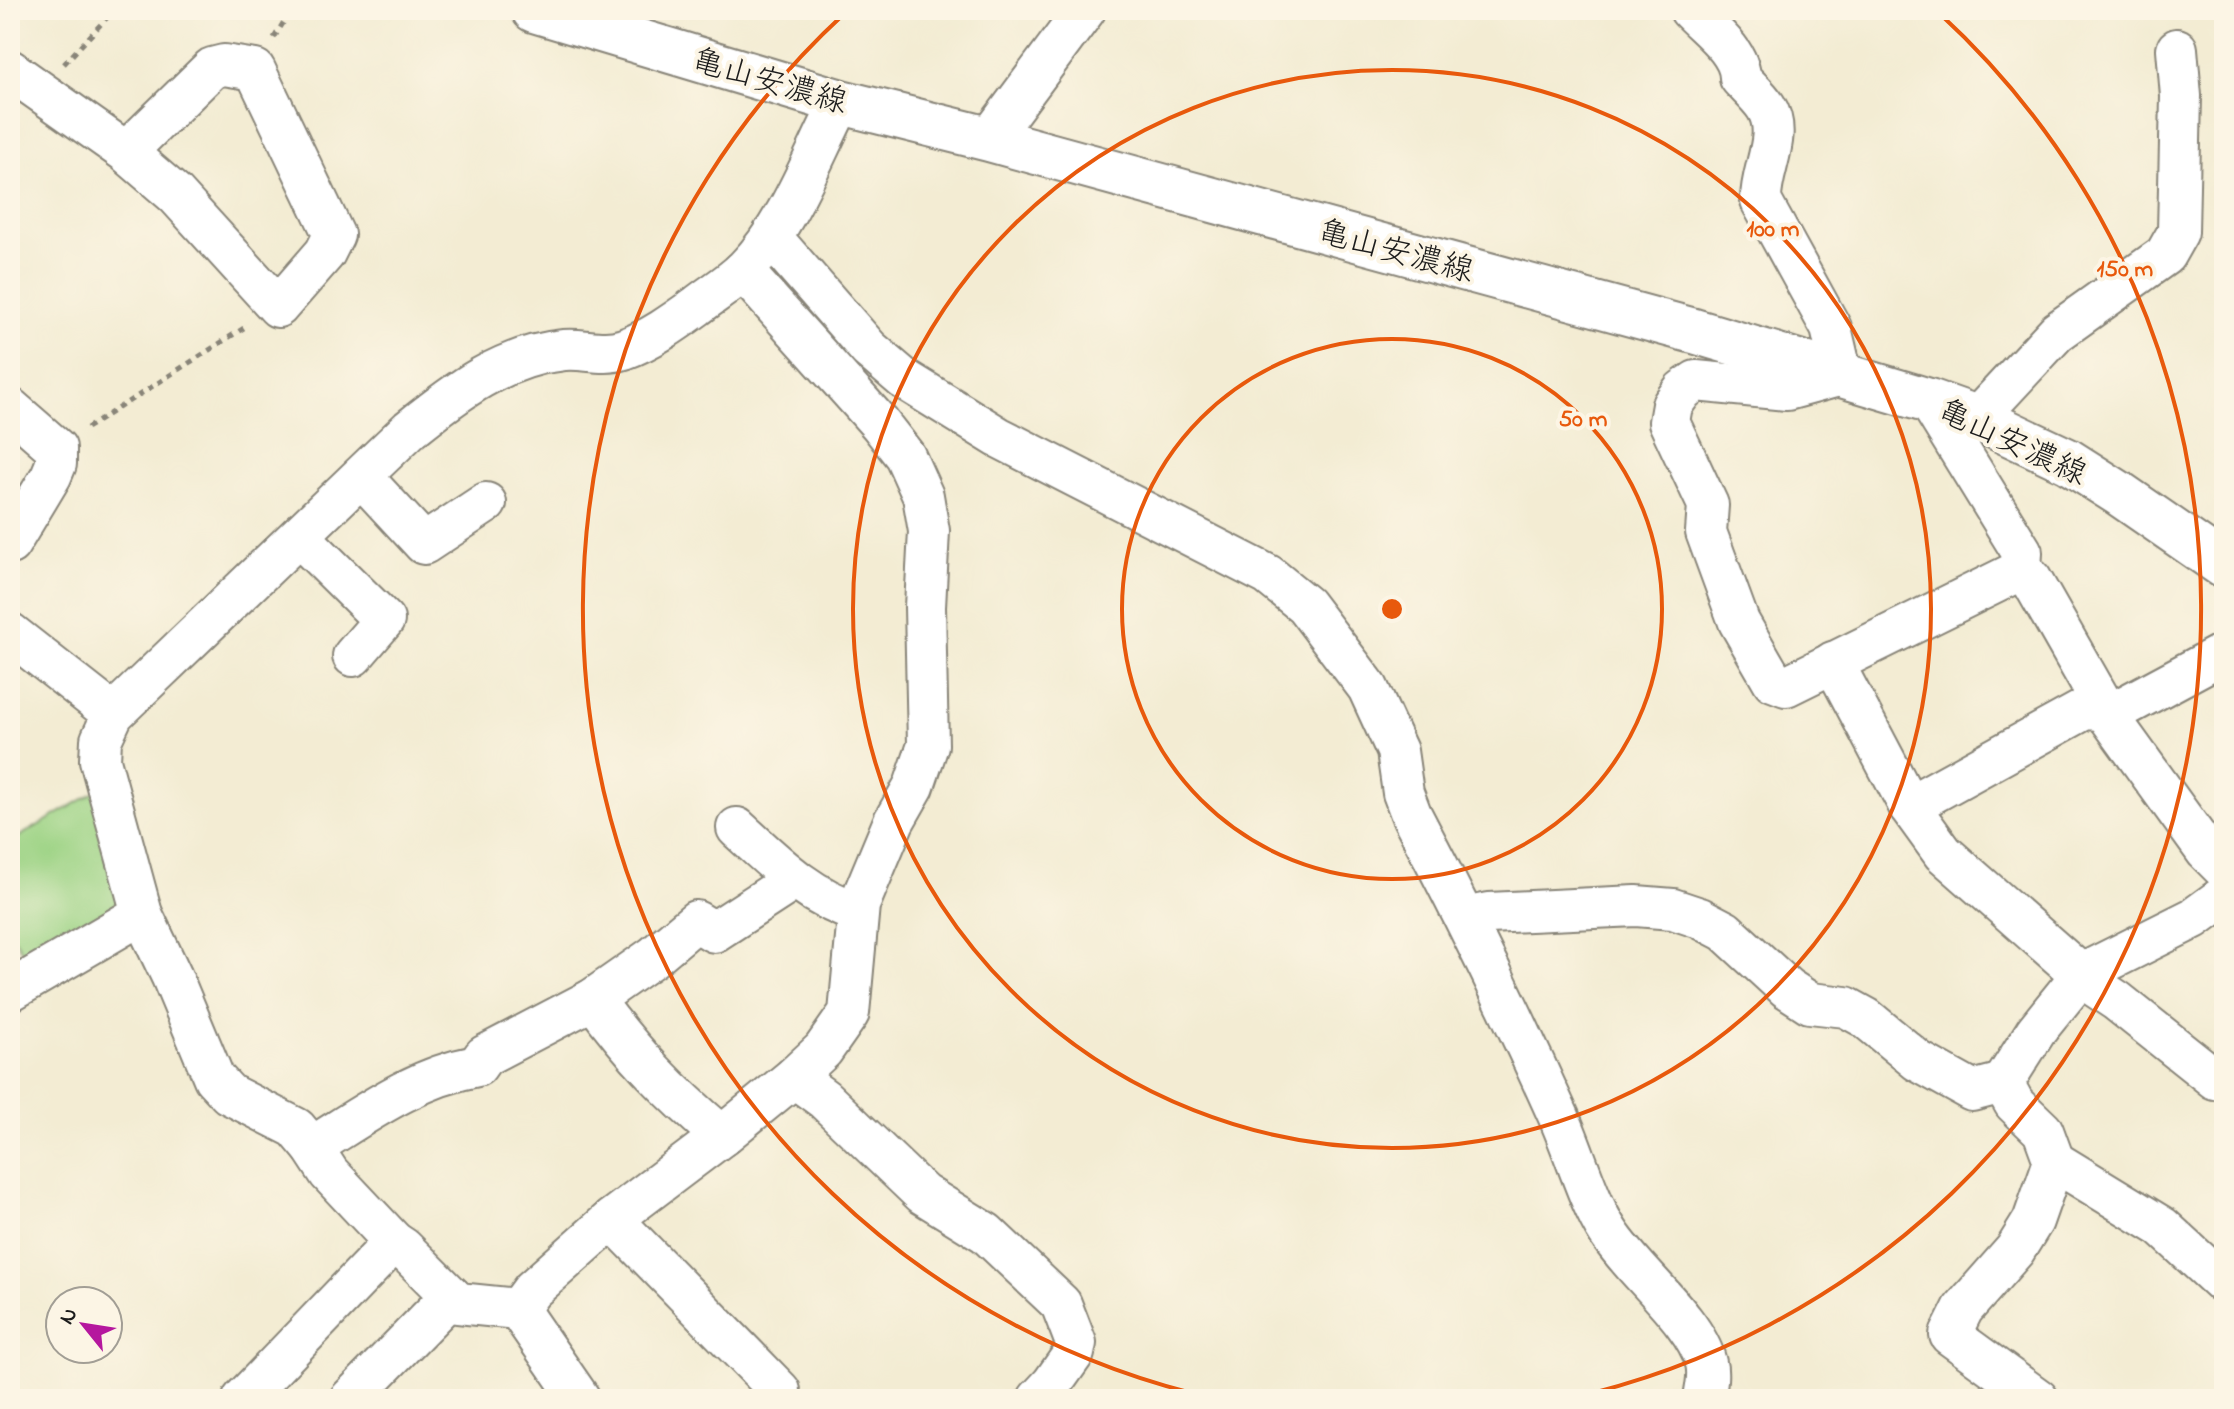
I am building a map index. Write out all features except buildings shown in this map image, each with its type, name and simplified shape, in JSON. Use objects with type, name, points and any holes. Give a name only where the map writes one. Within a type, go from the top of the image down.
[{"type":"main road","name":"亀山安濃線","points":[[534,10],[841,102],[989,139],[1694,331],[1929,401],[1977,418],[2068,461],[2224,566]]},
{"type":"street","points":[[989,139],[1085,10]]},
{"type":"street","points":[[1690,10],[1730,52],[1740,67],[1740,78],[1766,107],[1773,134],[1760,185],[1761,201],[1831,328],[1842,375],[1787,390],[1696,381],[1683,390],[1672,405],[1669,422],[1708,505],[1706,532],[1739,622],[1773,681],[1786,686],[2021,570]]},
{"type":"street","points":[[1977,418],[2057,332],[2165,255],[2178,232],[2181,96],[2177,49]]},
{"type":"street","points":[[24,80],[126,152],[176,195],[278,307],[325,253],[334,235],[255,70],[224,65],[212,68],[126,152]]},
{"type":"street","points":[[580,1399],[518,1309],[458,1303],[394,1242],[329,1173],[296,1128],[229,1094],[214,1078],[142,914],[100,760],[101,740],[113,714],[410,429],[459,389],[501,366],[566,349],[599,353],[624,348],[672,324],[743,271],[772,238],[841,102]]},
{"type":"street","points":[[772,238],[869,349],[904,379],[998,437],[1268,575],[1305,605],[1368,688],[1388,727],[1397,751],[1403,793],[1559,1117],[1606,1229],[1628,1262],[1696,1340],[1708,1375],[1704,1399]]},
{"type":"street","points":[[518,1309],[532,1290],[612,1219],[722,1136],[823,1050],[849,1013],[858,912],[894,821],[914,786],[928,745],[925,607],[929,531],[923,496],[905,456],[888,434],[743,271]]},
{"type":"street","points":[[1929,401],[2022,552],[2021,570]]},
{"type":"street","points":[[10,408],[56,448],[56,464],[51,476],[10,544]]},
{"type":"street","points":[[362,477],[424,544],[486,503]]},
{"type":"street","points":[[299,536],[384,620],[353,656]]},
{"type":"street","points":[[2021,570],[2031,579],[2107,711],[2206,851],[2224,869]]},
{"type":"street","points":[[10,633],[113,714]]},
{"type":"street","points":[[1909,806],[2085,709],[2116,711],[2224,653]]},
{"type":"street","points":[[1833,662],[1909,806],[1943,853],[2093,985],[2215,1079],[2224,1071]]},
{"type":"street","points":[[737,828],[794,880],[844,908],[858,912]]},
{"type":"street","points":[[312,1147],[411,1086],[457,1069],[477,1066],[484,1056],[593,999],[653,957],[696,921],[714,932],[794,880]]},
{"type":"street","points":[[1465,918],[1489,913],[1636,906],[1673,909],[1700,918],[1725,931],[1787,988],[1810,1003],[1846,1007],[1918,1061],[1972,1091],[2003,1083],[2036,1031],[2082,974],[2194,918],[2224,896]]},
{"type":"street","points":[[14,973],[142,914]]},
{"type":"street","points":[[593,999],[636,1056],[672,1094],[722,1136]]},
{"type":"street","points":[[794,1077],[824,1099],[911,1184],[986,1233],[1061,1304],[1076,1343],[1074,1353],[1038,1399]]},
{"type":"street","points":[[2003,1083],[2014,1103],[2043,1131],[2054,1161],[2162,1227],[2224,1284]]},
{"type":"street","points":[[2038,1399],[1950,1335],[1963,1309],[2015,1250],[2033,1221],[2054,1161]]},
{"type":"street","points":[[612,1219],[780,1391]]},
{"type":"street","points":[[243,1399],[394,1242]]},
{"type":"street","points":[[350,1399],[451,1296]]},
{"type":"path","points":[[24,80],[114,10]]},
{"type":"path","points":[[56,448],[278,307]]},
{"type":"green space","points":[[97,791],[125,888],[119,907],[38,952],[22,951],[10,931],[10,842]]}]
